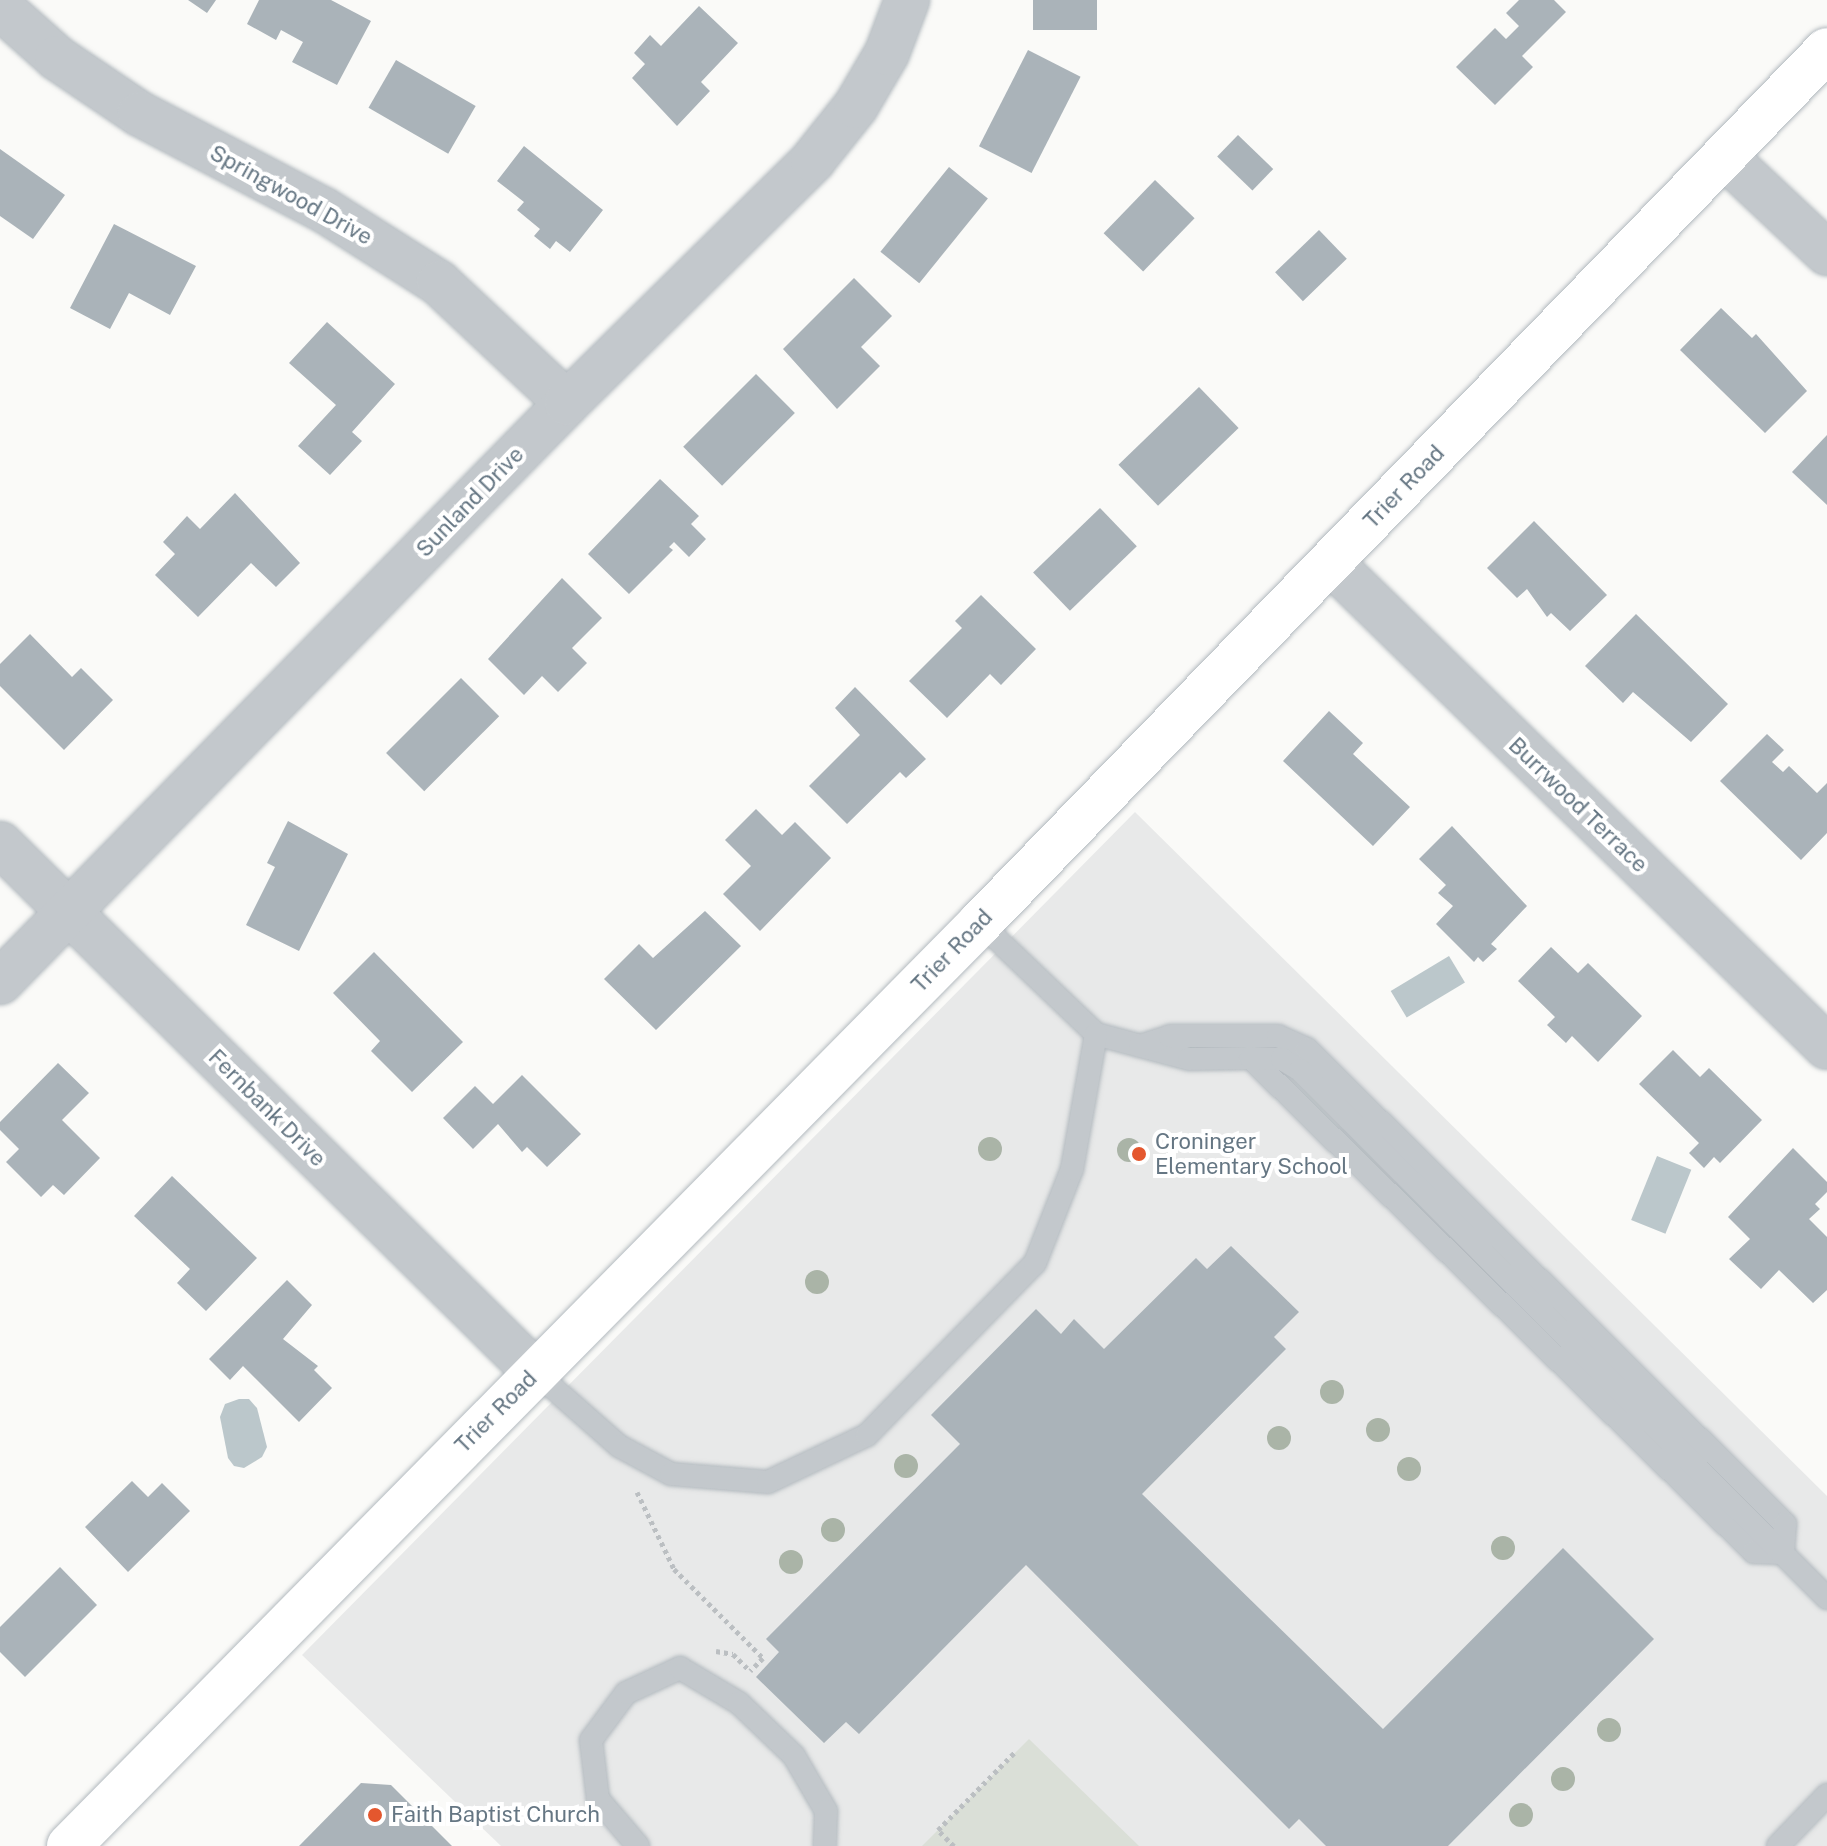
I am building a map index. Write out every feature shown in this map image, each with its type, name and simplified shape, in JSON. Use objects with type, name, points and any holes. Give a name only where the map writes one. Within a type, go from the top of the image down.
[{"type":"street","name":"Sunland Drive","points":[[0,982],[567,403],[813,160],[856,106],[887,53],[907,0]]},
{"type":"street","name":"Springwood Drive","points":[[0,7],[57,58],[140,114],[324,210],[439,283],[567,403]]},
{"type":"street","name":"Trier Road","points":[[69,1846],[980,923],[1726,158],[1827,50]]},
{"type":"street","points":[[1726,158],[1827,253]]},
{"type":"street","name":"Burrwood Terrace","points":[[1330,562],[1827,1047]]},
{"type":"street","name":"Fernbank Drive","points":[[0,844],[535,1372]]},
{"type":"lane","points":[[980,923],[1096,1034],[1189,1059],[1251,1058],[1754,1552],[1783,1553],[1827,1598]]},
{"type":"lane","points":[[535,1372],[619,1446],[671,1474],[768,1482],[867,1435],[1035,1263],[1072,1169],[1096,1034]]},
{"type":"lane","points":[[1140,1046],[1170,1036],[1278,1036],[1307,1049],[1785,1524],[1783,1553]]},
{"type":"lane","points":[[638,1846],[598,1799],[591,1740],[626,1693],[680,1668],[739,1703],[794,1756],[826,1811],[825,1846]]},
{"type":"lane","points":[[1778,1846],[1827,1795]]},
{"type":"path","points":[[619,1446],[657,1543],[674,1569],[763,1658],[750,1671]]},
{"type":"path","points":[[954,1846],[938,1830],[1015,1752]]},
{"type":"shaded area","name":"Croninger Elementary School","points":[[1135,812],[1827,1496],[1827,1846],[501,1846],[302,1655]]},
{"type":"shaded area","points":[[1449,956],[1465,983],[1407,1018],[1391,991]]},
{"type":"shaded area","points":[[1657,1156],[1691,1170],[1665,1234],[1631,1220]]},
{"type":"shaded area","points":[[249,1399],[257,1408],[267,1447],[262,1457],[244,1468],[234,1466],[228,1458],[220,1417],[225,1404]]},
{"type":"shaded area","points":[[1029,1739],[1139,1846],[922,1846]]},
{"type":"building","points":[[188,0],[216,0],[207,13]]},
{"type":"building","points":[[259,0],[331,0],[371,21],[337,85],[292,62],[303,42],[281,30],[276,40],[247,24]]},
{"type":"building","points":[[1033,0],[1097,0],[1097,30],[1033,30]]},
{"type":"building","points":[[1519,0],[1554,0],[1566,12],[1522,56],[1533,67],[1495,105],[1456,67],[1495,28],[1506,39],[1519,26],[1506,13]]},
{"type":"building","points":[[699,6],[738,43],[701,82],[710,91],[677,126],[632,78],[645,64],[634,53],[650,35],[661,46]]},
{"type":"building","points":[[1028,50],[1081,77],[1032,173],[979,146]]},
{"type":"building","points":[[396,60],[476,106],[448,154],[368,108]]},
{"type":"building","points":[[1238,135],[1273,169],[1252,191],[1217,157]]},
{"type":"building","points":[[524,146],[603,210],[570,252],[556,241],[550,249],[534,236],[540,229],[517,210],[524,202],[497,181]]},
{"type":"building","points":[[0,149],[65,195],[33,239],[0,216]]},
{"type":"building","points":[[949,167],[988,198],[919,283],[880,252]]},
{"type":"building","points":[[1155,180],[1195,218],[1143,271],[1104,233]]},
{"type":"building","points":[[114,224],[196,266],[170,315],[129,293],[110,329],[70,308]]},
{"type":"building","points":[[1319,230],[1347,259],[1303,301],[1275,272]]},
{"type":"building","points":[[854,278],[892,316],[861,347],[880,366],[837,409],[783,349]]},
{"type":"building","points":[[1721,308],[1752,338],[1756,334],[1807,391],[1765,433],[1680,350]]},
{"type":"building","points":[[327,322],[395,384],[352,432],[362,441],[330,475],[298,446],[336,405],[289,363]]},
{"type":"building","points":[[756,374],[795,413],[722,486],[683,447]]},
{"type":"building","points":[[1199,387],[1239,428],[1158,506],[1118,465]]},
{"type":"building","points":[[1827,435],[1827,505],[1792,472]]},
{"type":"building","points":[[660,479],[699,516],[691,524],[706,539],[689,557],[674,542],[669,547],[673,550],[629,594],[588,554]]},
{"type":"building","points":[[235,493],[300,563],[276,587],[251,563],[198,617],[155,575],[175,554],[163,542],[187,516],[200,529]]},
{"type":"building","points":[[1100,508],[1137,546],[1070,611],[1033,573]]},
{"type":"building","points":[[1534,521],[1607,595],[1570,631],[1551,613],[1547,617],[1527,589],[1517,598],[1487,568]]},
{"type":"building","points":[[562,578],[602,618],[572,648],[587,663],[558,692],[542,676],[524,695],[488,659]]},
{"type":"building","points":[[981,595],[1036,649],[1001,685],[990,674],[947,718],[909,681],[962,628],[955,621]]},
{"type":"building","points":[[1636,614],[1728,704],[1691,742],[1633,692],[1623,703],[1585,666]]},
{"type":"building","points":[[30,634],[72,677],[81,668],[113,700],[64,750],[0,686],[0,664]]},
{"type":"building","points":[[461,678],[499,716],[424,791],[386,753]]},
{"type":"building","points":[[855,687],[926,759],[906,778],[900,772],[847,824],[809,786],[860,735],[835,708]]},
{"type":"building","points":[[1329,711],[1363,743],[1353,754],[1410,807],[1373,846],[1283,761]]},
{"type":"building","points":[[1767,734],[1784,750],[1772,762],[1783,772],[1789,766],[1817,793],[1827,783],[1827,833],[1801,860],[1720,781]]},
{"type":"building","points":[[756,809],[782,835],[795,822],[831,858],[760,931],[723,894],[751,866],[725,840]]},
{"type":"building","points":[[288,821],[348,854],[299,951],[246,925],[275,867],[267,863]]},
{"type":"building","points":[[1452,826],[1527,906],[1491,944],[1497,949],[1483,962],[1478,957],[1474,962],[1436,924],[1453,906],[1438,893],[1446,885],[1419,859]]},
{"type":"building","points":[[705,911],[741,946],[656,1030],[604,979],[639,944],[653,958]]},
{"type":"building","points":[[1551,947],[1578,973],[1588,963],[1642,1016],[1598,1062],[1572,1036],[1566,1043],[1547,1025],[1555,1017],[1518,981]]},
{"type":"building","points":[[374,952],[463,1042],[412,1092],[371,1051],[380,1041],[333,993]]},
{"type":"building","points":[[1673,1050],[1700,1077],[1709,1068],[1762,1120],[1720,1163],[1714,1157],[1704,1168],[1689,1153],[1699,1143],[1639,1084]]},
{"type":"building","points":[[58,1063],[89,1093],[62,1120],[100,1158],[64,1195],[53,1185],[41,1197],[6,1162],[19,1149],[0,1130],[0,1122]]},
{"type":"building","points":[[522,1075],[581,1134],[547,1167],[527,1147],[522,1152],[498,1124],[473,1149],[443,1118],[475,1086],[493,1104]]},
{"type":"building","points":[[1793,1148],[1827,1182],[1827,1192],[1815,1204],[1820,1209],[1809,1219],[1827,1237],[1827,1290],[1813,1303],[1779,1270],[1761,1289],[1729,1259],[1750,1239],[1728,1217]]},
{"type":"building","points":[[172,1176],[257,1258],[206,1311],[177,1283],[190,1269],[134,1216]]},
{"type":"building","points":[[1231,1246],[1299,1312],[1274,1337],[1286,1349],[1142,1494],[1383,1729],[1563,1548],[1654,1639],[1448,1846],[1326,1846],[1299,1819],[1289,1829],[1026,1565],[859,1734],[846,1722],[824,1743],[756,1677],[779,1652],[766,1639],[960,1444],[931,1415],[1036,1309],[1061,1334],[1074,1319],[1104,1349],[1196,1258],[1207,1269]]},
{"type":"building","points":[[287,1280],[312,1305],[283,1339],[318,1366],[314,1370],[332,1388],[299,1422],[243,1366],[230,1380],[209,1359]]},
{"type":"building","points":[[132,1481],[148,1497],[162,1483],[190,1511],[128,1572],[85,1527]]},
{"type":"building","points":[[60,1567],[97,1605],[25,1677],[0,1652],[0,1627]]},
{"type":"building","name":"Faith Baptist Church","points":[[361,1783],[391,1785],[452,1846],[299,1846]]},
{"type":"place","name":"Croninger Elementary School","points":[[1139,1154]]},
{"type":"place","name":"Faith Baptist Church","points":[[375,1815]]}]
